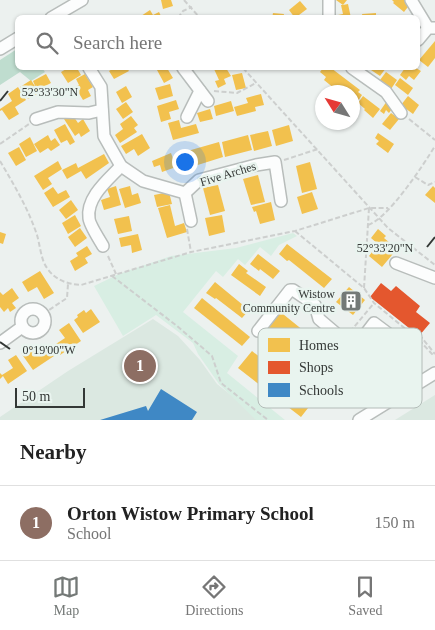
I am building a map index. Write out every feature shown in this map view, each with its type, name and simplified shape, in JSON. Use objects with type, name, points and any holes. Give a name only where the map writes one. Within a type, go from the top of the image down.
[{"type":"street","points":[[57,15],[82,0]]},
{"type":"street","points":[[329,0],[329,15]]},
{"type":"street","points":[[412,0],[431,28],[420,38]]},
{"type":"street","points":[[0,49],[15,40]]},
{"type":"street","name":"Five Arches","points":[[90,70],[100,88],[104,136],[121,166],[144,181],[185,193]]},
{"type":"street","points":[[184,70],[208,101]]},
{"type":"street","points":[[355,70],[386,92],[401,113]]},
{"type":"street","points":[[187,117],[200,91]]},
{"type":"street","points":[[36,119],[58,112],[89,113],[102,110]]},
{"type":"street","points":[[276,162],[281,201]]},
{"type":"street","name":"Five Arches","points":[[185,193],[199,180],[256,165],[276,162]]},
{"type":"street","points":[[103,246],[88,218],[90,206],[95,194],[121,166]]},
{"type":"street","name":"Five Arches","points":[[185,193],[191,220]]},
{"type":"street","points":[[396,263],[435,278]]},
{"type":"street","points":[[260,328],[290,290],[297,292],[315,305],[318,319],[330,328]]},
{"type":"street","points":[[36,309],[43,314],[45,321],[39,331],[28,332],[22,327],[21,319],[25,312],[36,309]]},
{"type":"street","points":[[0,343],[22,327]]},
{"type":"street","points":[[422,381],[435,373]]},
{"type":"street","points":[[359,420],[378,408]]},
{"type":"path","points":[[184,0],[198,15]]},
{"type":"path","points":[[180,15],[183,11],[192,7]]},
{"type":"path","points":[[245,70],[368,208],[388,228],[435,266]]},
{"type":"path","points":[[200,91],[237,93],[256,83]]},
{"type":"path","points":[[401,113],[435,140]]},
{"type":"path","points":[[0,144],[36,119]]},
{"type":"path","points":[[368,225],[379,218],[415,178],[435,146]]},
{"type":"path","points":[[276,162],[318,150]]},
{"type":"path","points":[[0,161],[22,200],[37,234],[46,267],[55,277],[68,284],[81,284],[191,252],[295,230],[368,208],[388,208]]},
{"type":"path","points":[[415,178],[428,185],[435,182]]},
{"type":"path","points":[[364,288],[368,208]]},
{"type":"path","points":[[191,220],[186,224],[191,252]]},
{"type":"path","points":[[295,230],[364,288],[374,303],[404,328]]},
{"type":"path","points":[[103,246],[116,274]]},
{"type":"path","points":[[112,276],[177,326],[212,356],[221,383],[268,420]]},
{"type":"path","points":[[43,314],[67,298],[68,284]]},
{"type":"path","points":[[353,328],[374,303]]},
{"type":"path","points":[[422,338],[434,355]]},
{"type":"shaded area","points":[[153,319],[178,336],[200,360],[217,384],[246,407],[257,420],[0,420],[0,417],[68,371]]},
{"type":"shaded area","points":[[435,395],[435,420],[395,420],[414,408],[422,408],[422,403]]},
{"type":"green space","points":[[15,50],[15,70],[44,70],[45,72],[31,81],[20,72],[0,85],[0,60]]},
{"type":"green space","points":[[293,233],[297,236],[279,245],[271,256],[260,247],[245,265],[238,259],[223,277],[216,271],[183,312],[238,356],[227,373],[258,398],[258,408],[270,408],[285,420],[256,420],[219,384],[198,354],[193,343],[156,315],[123,336],[94,286],[119,274],[171,256],[236,248]]},
{"type":"building: Homes","points":[[161,0],[171,0],[173,6],[163,9]]},
{"type":"building: Homes","points":[[336,0],[347,0],[343,5]]},
{"type":"building: Homes","points":[[392,0],[407,0],[411,3],[404,12]]},
{"type":"building: Homes","points":[[300,1],[307,9],[299,15],[293,15],[289,10]]},
{"type":"building: Homes","points":[[348,4],[350,15],[338,15],[343,14],[341,5]]},
{"type":"building: Homes","points":[[150,10],[153,15],[142,15]]},
{"type":"building: Homes","points":[[273,13],[284,14],[284,15],[273,15]]},
{"type":"building: Homes","points":[[376,13],[376,15],[362,15]]},
{"type":"building: Homes","points":[[435,41],[435,58],[428,67],[420,59]]},
{"type":"building: Homes","points":[[64,70],[78,70],[81,75],[68,83],[61,72]]},
{"type":"building: Homes","points":[[128,70],[129,71],[114,79],[109,71]]},
{"type":"building: Homes","points":[[157,70],[168,70],[173,78],[164,83]]},
{"type":"building: Homes","points":[[214,70],[227,70],[231,76],[224,79],[226,84],[218,88],[215,81],[219,80]]},
{"type":"building: Homes","points":[[322,70],[334,70],[353,85],[330,85],[324,80],[326,77],[320,72]]},
{"type":"building: Homes","points":[[371,70],[384,70],[380,76]]},
{"type":"building: Homes","points":[[404,70],[421,71],[414,80],[409,76],[406,80],[400,75]]},
{"type":"building: Homes","points":[[386,72],[397,80],[391,89],[380,80]]},
{"type":"building: Homes","points":[[242,73],[246,88],[236,90],[232,75]]},
{"type":"building: Homes","points":[[46,74],[51,83],[37,90],[39,93],[28,99],[20,87],[31,80],[36,88],[33,81]]},
{"type":"building: Homes","points":[[85,74],[93,87],[88,90],[91,96],[83,100],[75,87],[79,85],[76,79]]},
{"type":"building: Homes","points":[[400,78],[413,88],[408,95],[395,85]]},
{"type":"building: Homes","points":[[170,84],[173,96],[159,100],[155,88]]},
{"type":"building: Homes","points":[[126,86],[132,97],[122,103],[116,92]]},
{"type":"building: Homes","points":[[18,87],[26,100],[15,107],[19,114],[9,120],[0,109],[12,101],[8,94]]},
{"type":"building: Homes","points":[[261,94],[264,105],[255,107],[256,111],[237,116],[234,107],[248,103],[246,98]]},
{"type":"building: Homes","points":[[363,96],[380,109],[373,118],[360,105]]},
{"type":"building: Homes","points":[[408,96],[419,105],[413,114],[401,105]]},
{"type":"building: Homes","points":[[176,100],[179,109],[169,112],[171,119],[161,122],[157,106]]},
{"type":"building: Homes","points":[[231,101],[234,111],[216,116],[214,106]]},
{"type":"building: Homes","points":[[387,101],[394,106],[389,113],[386,110],[384,114],[380,111]]},
{"type":"building: Homes","points":[[126,102],[133,112],[123,119],[116,109]]},
{"type":"building: Homes","points":[[210,109],[213,119],[200,122],[197,113]]},
{"type":"building: Homes","points":[[391,113],[399,119],[390,130],[382,124]]},
{"type":"building: Homes","points":[[72,114],[78,123],[83,119],[90,131],[81,137],[79,133],[75,136],[64,119]]},
{"type":"building: Homes","points":[[131,116],[138,125],[134,128],[137,132],[120,143],[115,135],[123,129],[120,124]]},
{"type":"building: Homes","points":[[179,120],[181,128],[196,124],[199,133],[173,140],[168,123]]},
{"type":"building: Homes","points":[[65,124],[75,142],[70,145],[67,140],[61,143],[54,130]]},
{"type":"building: Homes","points":[[289,125],[293,141],[276,146],[272,130]]},
{"type":"building: Homes","points":[[268,131],[272,146],[254,151],[250,135]]},
{"type":"building: Homes","points":[[378,133],[394,144],[388,153],[376,144],[379,141],[375,138]]},
{"type":"building: Homes","points":[[142,134],[150,148],[138,156],[134,149],[126,154],[121,146]]},
{"type":"building: Homes","points":[[48,135],[51,141],[55,138],[60,145],[51,151],[48,148],[40,153],[34,144]]},
{"type":"building: Homes","points":[[248,135],[252,150],[225,157],[222,142]]},
{"type":"building: Homes","points":[[30,137],[37,151],[26,157],[19,144]]},
{"type":"building: Homes","points":[[219,142],[223,157],[182,170],[178,157],[185,155],[184,152]]},
{"type":"building: Homes","points":[[19,147],[26,160],[16,166],[8,153]]},
{"type":"building: Homes","points":[[171,153],[176,167],[162,172],[160,165],[154,167],[152,161]]},
{"type":"building: Homes","points":[[104,154],[109,163],[86,179],[81,171],[67,179],[62,170],[76,163],[78,168]]},
{"type":"building: Homes","points":[[58,161],[62,169],[48,178],[52,184],[43,190],[34,176]]},
{"type":"building: Homes","points":[[310,162],[317,189],[302,193],[296,166]]},
{"type":"building: Homes","points":[[258,175],[265,202],[251,205],[243,179]]},
{"type":"building: Homes","points":[[218,185],[225,211],[210,215],[203,188]]},
{"type":"building: Homes","points":[[116,186],[121,205],[104,210],[101,200],[110,197],[107,189]]},
{"type":"building: Homes","points":[[130,186],[132,195],[138,193],[141,203],[125,208],[119,189]]},
{"type":"building: Homes","points":[[433,186],[435,188],[435,203],[425,195]]},
{"type":"building: Homes","points":[[53,187],[58,194],[66,190],[70,197],[53,207],[44,193]]},
{"type":"building: Homes","points":[[169,192],[172,204],[157,207],[154,195]]},
{"type":"building: Homes","points":[[312,192],[318,209],[302,214],[297,197]]},
{"type":"building: Homes","points":[[71,200],[78,210],[66,219],[59,210]]},
{"type":"building: Homes","points":[[271,202],[275,220],[260,224],[256,211],[254,212],[252,207]]},
{"type":"building: Homes","points":[[170,205],[175,226],[184,223],[187,232],[167,238],[158,208]]},
{"type":"building: Homes","points":[[75,215],[81,226],[68,234],[62,223]]},
{"type":"building: Homes","points":[[222,215],[225,232],[209,236],[205,218]]},
{"type":"building: Homes","points":[[129,216],[132,231],[118,234],[114,219]]},
{"type":"building: Homes","points":[[80,228],[87,238],[75,247],[68,237]]},
{"type":"building: Homes","points":[[378,229],[386,236],[384,238],[397,249],[382,267],[369,256],[378,244],[371,238]]},
{"type":"building: Homes","points":[[0,232],[6,234],[3,244],[0,243]]},
{"type":"building: Homes","points":[[138,234],[142,250],[132,253],[131,245],[121,247],[119,238]]},
{"type":"building: Homes","points":[[287,244],[332,279],[324,288],[279,254]]},
{"type":"building: Homes","points":[[87,246],[92,254],[85,258],[88,263],[75,271],[70,261],[78,256],[76,253]]},
{"type":"building: Homes","points":[[258,254],[280,271],[273,279],[250,264]]},
{"type":"building: Homes","points":[[239,264],[248,271],[246,273],[266,287],[260,296],[231,275]]},
{"type":"building: Homes","points":[[40,271],[54,293],[44,299],[37,287],[28,292],[22,282]]},
{"type":"building: Homes","points":[[215,282],[249,310],[242,318],[216,298],[206,293]]},
{"type":"building: Homes","name":"Wistow Community Centre","points":[[349,287],[365,300],[353,315],[336,302]]},
{"type":"building: Homes","points":[[12,288],[19,298],[12,303],[16,308],[10,312],[8,308],[4,312],[0,307],[0,292],[3,295]]},
{"type":"building: Homes","points":[[202,298],[250,337],[242,346],[194,308]]},
{"type":"building: Homes","points":[[91,309],[100,322],[83,333],[74,320],[84,310],[86,313]]},
{"type":"building: Homes","points":[[278,310],[300,328],[264,328]]},
{"type":"building: Homes","points":[[69,323],[81,341],[60,355],[53,346],[65,338],[59,330]]},
{"type":"building: Homes","points":[[30,346],[36,355],[48,346],[54,356],[33,370],[21,353]]},
{"type":"building: Homes","points":[[252,351],[258,356],[258,384],[238,368]]},
{"type":"building: Homes","points":[[16,355],[27,371],[8,384],[3,376],[0,379],[0,373],[2,375],[13,368],[8,360]]},
{"type":"building: Homes","points":[[289,408],[308,408],[301,417]]},
{"type":"building: Shops","points":[[381,283],[391,291],[396,286],[420,306],[416,312],[430,323],[422,332],[422,328],[409,328],[370,297]]},
{"type":"building: Schools","points":[[161,389],[197,412],[192,420],[100,420],[146,406],[148,411]]},
{"type":"place","name":"Wistow Community Centre","points":[[351,301]]},
{"type":"place","name":"Orton Wistow Primary School","points":[[140,366]]}]
